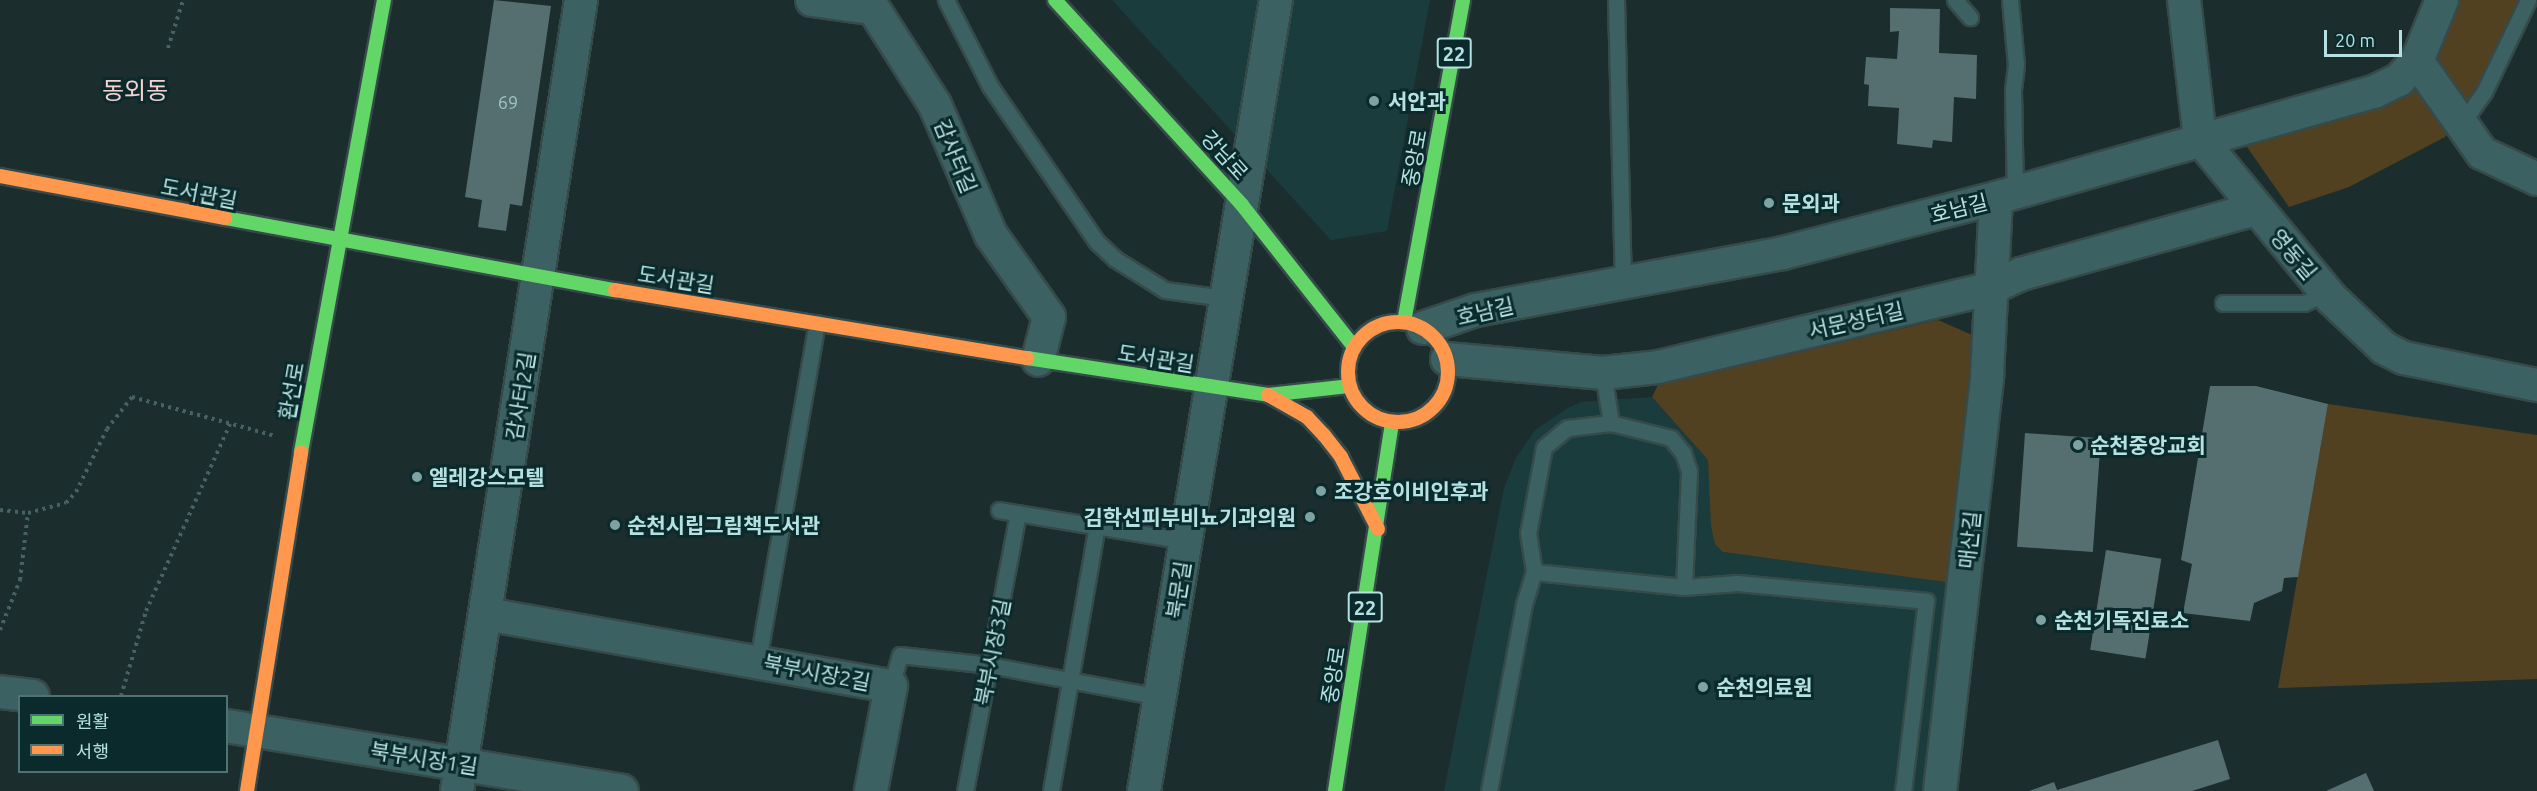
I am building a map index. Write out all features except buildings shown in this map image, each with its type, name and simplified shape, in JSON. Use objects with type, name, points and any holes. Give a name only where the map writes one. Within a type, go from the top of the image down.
[{"type":"street","name":"환선로","points":[[247,791],[303,442],[384,0]]},
{"type":"street","name":"감사터2길","points":[[459,778],[581,0]]},
{"type":"street","name":"감사터길","points":[[812,0],[870,4],[901,46],[935,105],[991,235],[1048,317],[1038,360]]},
{"type":"street","name":"강남로","points":[[1055,0],[1242,205],[1354,347]]},
{"type":"street","name":"북문길","points":[[1144,791],[1224,298],[1276,0]]},
{"type":"street","name":"중앙로","points":[[1414,325],[1463,0]]},
{"type":"street","points":[[2184,0],[2200,139]]},
{"type":"street","name":"호남길","points":[[1414,325],[1476,310],[1623,285],[1783,253],[2006,195],[2374,92],[2399,80],[2417,61],[2442,0]]},
{"type":"street","points":[[2417,61],[2460,126],[2482,153],[2537,179]]},
{"type":"street","name":"영동길","points":[[2200,139],[2326,293],[2384,348],[2404,358],[2537,385]]},
{"type":"street","name":"도서관길","points":[[0,176],[339,242],[1209,388],[1268,395],[1349,386]]},
{"type":"street","name":"매산길","points":[[1940,791],[1988,376],[1990,288],[2006,195]]},
{"type":"street","name":"서문성터길","points":[[1447,359],[1603,373],[1658,367],[1990,288],[2021,274],[2255,209]]},
{"type":"street","points":[[1385,324],[1414,325],[1438,341],[1447,359],[1449,378],[1442,398],[1429,413],[1412,421],[1392,423],[1373,417],[1358,404],[1349,386],[1348,366],[1354,347],[1367,332],[1385,324]]},
{"type":"street","points":[[1268,395],[1307,417],[1324,435],[1341,457],[1378,529]]},
{"type":"street","name":"중앙로","points":[[1335,791],[1378,529],[1392,423]]},
{"type":"street","name":"북부시장2길","points":[[486,614],[758,660],[891,686]]},
{"type":"street","points":[[871,791],[891,686]]},
{"type":"street","points":[[0,692],[25,695]]},
{"type":"street","name":"북부시장1길","points":[[228,726],[258,731],[459,778],[622,791]]},
{"type":"lane","points":[[946,0],[990,86],[1097,242],[1115,260],[1165,290],[1224,298]]},
{"type":"lane","points":[[1616,0],[1623,285]]},
{"type":"lane","points":[[1955,0],[1970,17]]},
{"type":"lane","points":[[2006,195],[2016,65],[2010,0]]},
{"type":"lane","points":[[2460,126],[2484,92],[2528,0]]},
{"type":"lane","points":[[2223,303],[2304,303],[2326,293]]},
{"type":"lane","points":[[758,660],[817,323]]},
{"type":"lane","points":[[1603,373],[1611,423]]},
{"type":"lane","points":[[1489,791],[1524,604],[1534,572],[1528,533],[1544,447],[1567,428],[1611,423],[1671,438],[1683,453],[1689,471],[1684,587]]},
{"type":"lane","points":[[999,510],[1186,541]]},
{"type":"lane","name":"북부시장3길","points":[[965,791],[1018,513]]},
{"type":"lane","points":[[1051,791],[1097,526]]},
{"type":"lane","points":[[1534,572],[1684,587],[1737,583],[1926,601],[1903,791]]},
{"type":"lane","name":"북부시장2길","points":[[891,686],[900,655],[989,665],[1070,682],[1160,697]]},
{"type":"path","points":[[168,48],[183,0]]},
{"type":"path","points":[[0,510],[28,513],[56,507],[73,496],[102,438],[132,397],[303,442]]},
{"type":"path","points":[[121,695],[146,611],[197,505],[230,424]]},
{"type":"path","points":[[0,630],[20,580],[28,513]]},
{"type":"shaded area","points":[[1112,0],[1430,0],[1387,231],[1331,240]]},
{"type":"shaded area","points":[[2451,0],[2523,0],[2493,64],[2445,137],[2349,187],[2289,207],[2240,137],[2398,82]]},
{"type":"shaded area","points":[[1938,320],[1979,338],[1953,583],[1723,552],[1715,544],[1711,526],[1708,460],[1652,397],[1658,385]]},
{"type":"shaded area","name":"순천의료원","points":[[1652,397],[1708,460],[1723,552],[1953,583],[1928,791],[1444,791],[1504,488],[1516,458],[1535,430],[1581,402]]},
{"type":"shaded area","points":[[2328,404],[2537,435],[2537,679],[2278,688]]},
{"type":"traffic: fast","points":[[301,452],[384,0]]},
{"type":"traffic: fast","points":[[1055,0],[1242,205],[1354,347]]},
{"type":"traffic: fast","points":[[1404,322],[1463,0]]},
{"type":"traffic: fast","points":[[225,218],[615,290]]},
{"type":"traffic: fast","points":[[1027,358],[1268,395],[1349,386]]},
{"type":"traffic: fast","points":[[1335,791],[1392,423]]},
{"type":"traffic: slow","points":[[0,176],[225,218]]},
{"type":"traffic: slow","points":[[615,290],[1027,358]]},
{"type":"traffic: slow","points":[[1398,322],[1417,326],[1434,336],[1444,353],[1448,372],[1444,391],[1434,408],[1417,418],[1398,422],[1379,418],[1362,408],[1352,391],[1348,372],[1352,353],[1362,336],[1379,326],[1398,322]]},
{"type":"traffic: slow","points":[[1268,395],[1307,417],[1324,435],[1341,457],[1378,529]]},
{"type":"traffic: slow","points":[[247,791],[301,452]]},
{"type":"place","name":"서안과","points":[[1374,101]]},
{"type":"place","name":"문외과","points":[[1769,203]]},
{"type":"place","name":"순천중앙교회","points":[[2078,445]]},
{"type":"place","name":"엘레강스모텔","points":[[417,477]]},
{"type":"place","name":"조강호이비인후과","points":[[1321,491]]},
{"type":"place","name":"김학선피부비뇨기과의원","points":[[1310,517]]},
{"type":"place","name":"순천시립그림책도서관","points":[[615,525]]},
{"type":"place","name":"순천기독진료소","points":[[2041,620]]},
{"type":"place","name":"순천의료원","points":[[1703,687]]},
{"type":"district","name":"동외동","points":[[135,91]]}]
